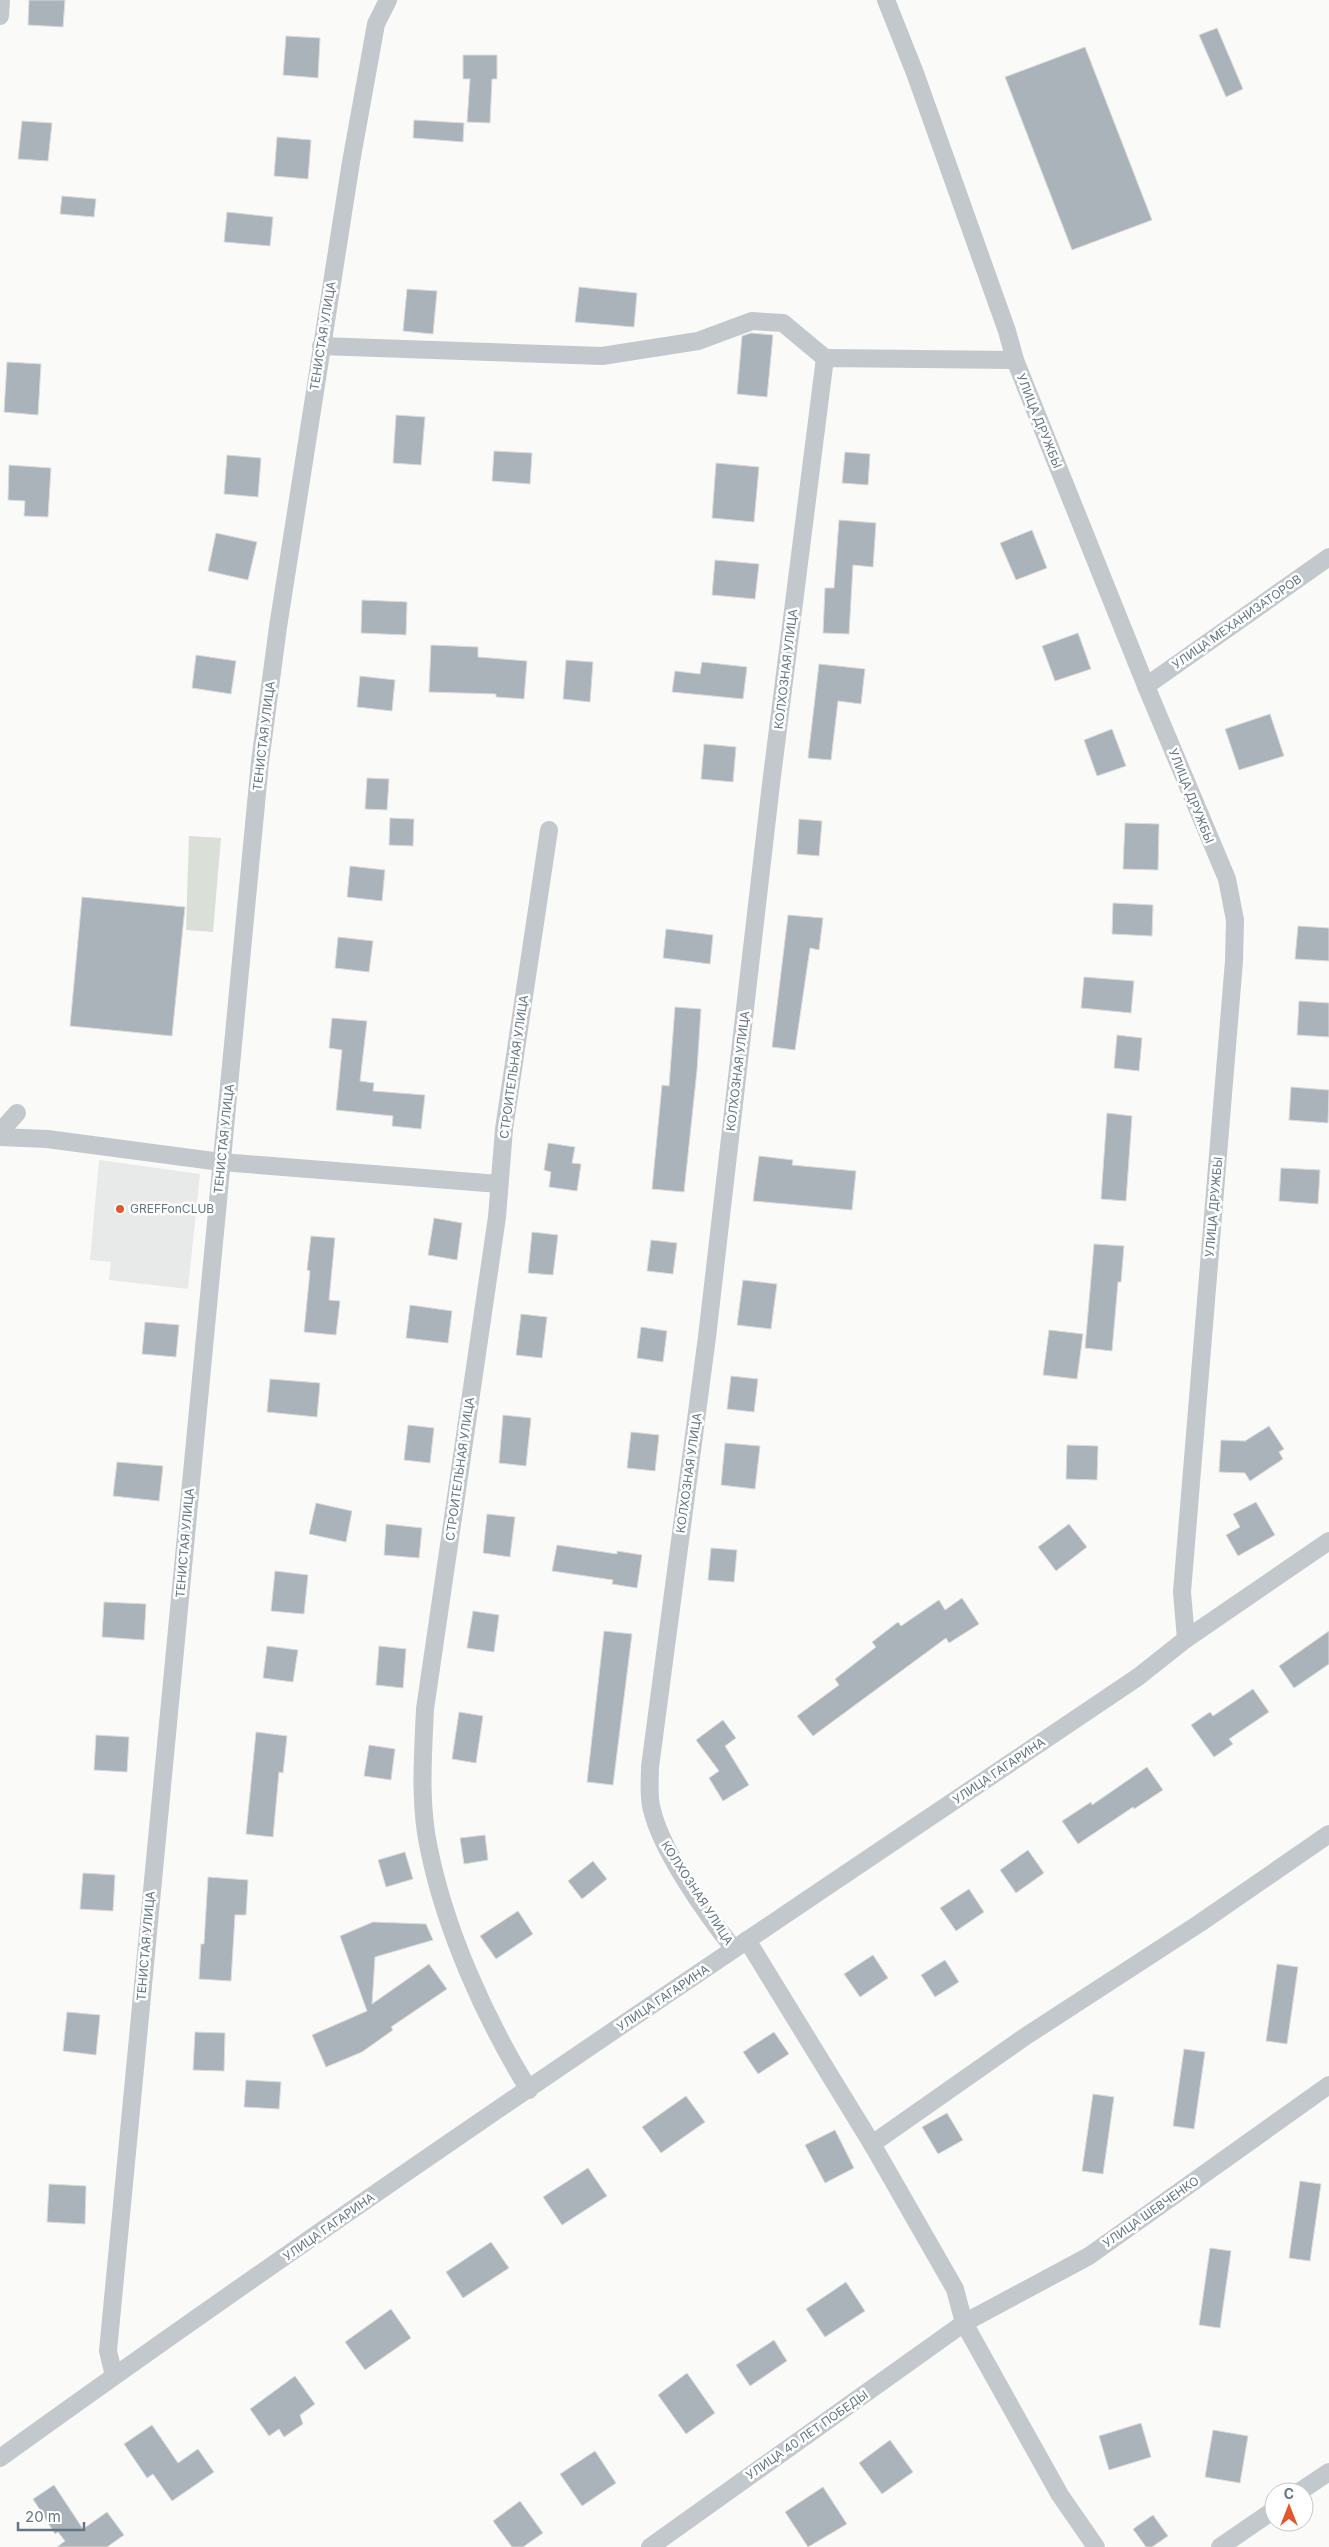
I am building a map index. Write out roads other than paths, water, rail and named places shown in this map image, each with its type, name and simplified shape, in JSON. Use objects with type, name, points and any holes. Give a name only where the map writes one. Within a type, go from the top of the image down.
[{"type":"street","points":[[0,16],[1,0]]},
{"type":"street","name":"ТЕНИСТАЯ УЛИЦА","points":[[114,2376],[108,2351],[260,762],[278,627],[351,162],[376,24],[388,0]]},
{"type":"street","name":"УЛИЦА ДРУЖБЫ","points":[[886,0],[925,100],[1007,331],[1015,360],[1146,686],[1227,879],[1235,920],[1234,961],[1182,1592],[1186,1639]]},
{"type":"street","points":[[322,346],[602,356],[698,341],[752,321],[783,322],[825,358],[1015,360]]},
{"type":"street","name":"КОЛХОЗНАЯ УЛИЦА","points":[[825,358],[771,784],[708,1327],[650,1768],[651,1807],[658,1834],[716,1925],[741,1945],[872,2144],[955,2289],[964,2324],[1060,2496],[1096,2547]]},
{"type":"street","name":"УЛИЦА МЕХАНИЗАТОРОВ","points":[[1146,686],[1329,558]]},
{"type":"street","name":"СТРОИТЕЛЬНАЯ УЛИЦА","points":[[528,2090],[485,2012],[449,1920],[428,1848],[422,1775],[425,1709],[497,1217],[504,1129],[550,830]]},
{"type":"street","points":[[0,1132],[17,1113]]},
{"type":"street","points":[[0,1137],[47,1139],[222,1162],[499,1184]]},
{"type":"street","name":"УЛИЦА ГАГАРИНА","points":[[0,2458],[114,2376],[528,2090],[1138,1677],[1186,1639],[1329,1541]]},
{"type":"street","points":[[872,2144],[1026,2036],[1200,1923],[1329,1834]]},
{"type":"street","name":"УЛИЦА ШЕВЧЕНКО","points":[[964,2324],[1089,2256],[1329,2086]]},
{"type":"street","name":"УЛИЦА 40 ЛЕТ ПОБЕДЫ","points":[[650,2547],[964,2324]]},
{"type":"street","points":[[1314,2482],[1329,2472]]},
{"type":"street","points":[[1220,2547],[1264,2517]]},
{"type":"place","name":"GREFFonCLUB","points":[[120,1209]]}]
